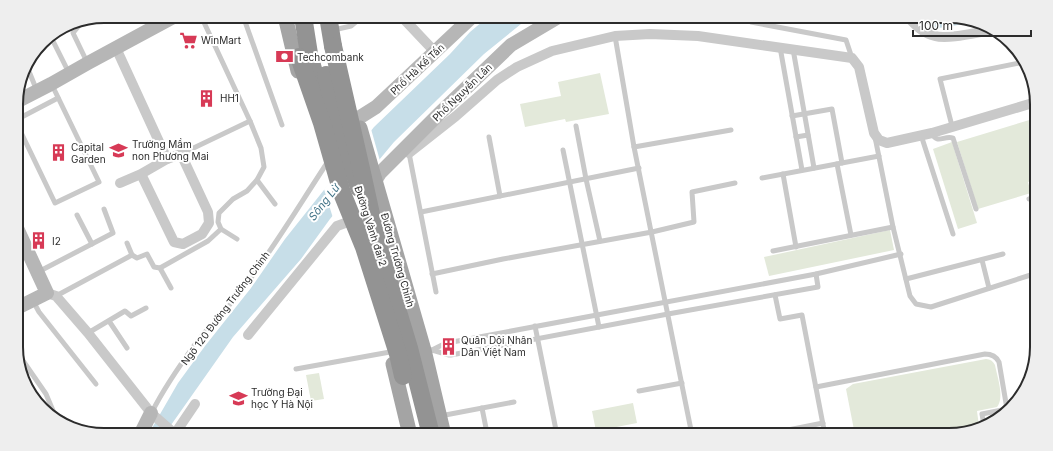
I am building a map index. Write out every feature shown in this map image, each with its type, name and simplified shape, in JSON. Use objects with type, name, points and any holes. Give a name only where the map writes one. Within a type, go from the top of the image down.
[{"type":"highway","points":[[291,23],[298,57],[322,123],[342,193],[370,245]]},
{"type":"highway","name":"Đường Vành đai 2","points":[[304,23],[309,54],[325,117],[370,245],[409,348],[429,428]]},
{"type":"highway","name":"Đường Vành đai 2","points":[[315,23],[320,51],[336,116],[354,174],[370,245],[398,354],[411,428]]},
{"type":"highway","points":[[334,23],[370,245]]},
{"type":"main road","points":[[287,23],[296,66],[310,106],[328,169],[368,281],[390,352],[411,428]]},
{"type":"main road","points":[[297,23],[305,60],[310,106]]},
{"type":"main road","name":"Đường Trường Chinh","points":[[323,23],[328,45],[349,87]]},
{"type":"main road","name":"Đường Trường Chinh","points":[[335,23],[349,87],[373,174],[428,350],[443,428]]},
{"type":"main road","points":[[390,352],[428,350]]},
{"type":"street","points":[[23,99],[162,23]]},
{"type":"street","points":[[408,23],[435,52]]},
{"type":"street","name":"Phố Hà Kế Tấn","points":[[359,124],[464,23]]},
{"type":"street","name":"Phố Nguyễn Lân","points":[[373,174],[380,173],[407,151],[441,112],[511,44],[548,23]]},
{"type":"street","points":[[913,23],[936,37],[956,36],[984,31]]},
{"type":"street","points":[[407,151],[456,116],[497,80],[517,67],[552,51],[615,36],[650,34],[698,36],[852,58],[859,68],[874,133],[879,140],[887,143],[932,133],[1030,104]]},
{"type":"street","points":[[116,48],[167,159]]},
{"type":"street","points":[[120,183],[141,174],[167,159],[181,154],[208,212],[209,223],[202,234],[183,244],[174,242],[141,174]]},
{"type":"street","points":[[248,335],[337,226],[348,222]]},
{"type":"street","points":[[23,241],[37,272],[51,294],[88,333],[154,416],[167,428]]},
{"type":"street","points":[[23,305],[51,294]]},
{"type":"street","points":[[176,428],[195,404]]},
{"type":"street","name":"Ngõ 120 Đường Trường Chinh","points":[[145,428],[154,416]]},
{"type":"lane","points":[[204,23],[250,121],[260,148],[264,167],[257,180],[247,191],[233,200],[219,213],[218,222],[221,229],[237,239]]},
{"type":"lane","points":[[246,23],[282,125]]},
{"type":"lane","points":[[342,23],[351,26],[355,23]]},
{"type":"lane","points":[[756,23],[846,40],[852,58]]},
{"type":"lane","points":[[78,27],[73,33],[88,63]]},
{"type":"lane","points":[[615,36],[634,147],[691,428]]},
{"type":"lane","points":[[53,41],[69,74]]},
{"type":"lane","points":[[780,47],[802,170]]},
{"type":"lane","points":[[793,49],[814,168]]},
{"type":"lane","points":[[952,126],[940,78],[1018,63]]},
{"type":"lane","points":[[29,72],[37,92]]},
{"type":"lane","points":[[23,136],[55,203],[99,182],[52,84]]},
{"type":"lane","points":[[23,117],[58,98]]},
{"type":"lane","points":[[792,116],[832,109],[851,235]]},
{"type":"lane","points":[[181,154],[250,121]]},
{"type":"lane","points":[[576,126],[600,241]]},
{"type":"lane","points":[[634,147],[731,130]]},
{"type":"lane","points":[[874,133],[893,227],[901,254],[910,296],[916,304],[932,307],[1030,275]]},
{"type":"lane","points":[[932,133],[934,137],[940,140],[950,137],[953,138],[976,208]]},
{"type":"lane","points":[[796,137],[808,135]]},
{"type":"lane","points":[[921,135],[953,234]]},
{"type":"lane","points":[[489,137],[500,196]]},
{"type":"lane","points":[[564,150],[569,182],[599,327]]},
{"type":"lane","points":[[407,151],[421,212],[436,292]]},
{"type":"lane","points":[[762,178],[879,156]]},
{"type":"lane","points":[[421,212],[639,168]]},
{"type":"lane","name":"Ngõ 120 Đường Trường Chinh","points":[[154,416],[160,397],[197,343],[238,294],[328,169]]},
{"type":"lane","points":[[783,174],[796,247]]},
{"type":"lane","points":[[257,180],[275,204]]},
{"type":"lane","points":[[432,274],[503,259],[652,232],[694,222],[692,192],[735,183]]},
{"type":"lane","points":[[37,272],[113,233],[104,209]]},
{"type":"lane","points":[[77,215],[92,244]]},
{"type":"lane","points":[[773,251],[893,227]]},
{"type":"lane","points":[[127,243],[132,255],[137,258],[147,254],[154,267],[160,268],[208,241],[221,229]]},
{"type":"lane","points":[[428,350],[447,343],[816,274],[901,254]]},
{"type":"lane","points":[[906,279],[1003,254]]},
{"type":"lane","points":[[51,294],[132,255]]},
{"type":"lane","points":[[982,260],[989,288]]},
{"type":"lane","points":[[160,268],[171,288]]},
{"type":"lane","points":[[428,350],[450,355],[818,287],[816,274]]},
{"type":"lane","points":[[775,295],[780,319],[802,315],[824,428]]},
{"type":"lane","points":[[33,301],[39,312],[96,384]]},
{"type":"lane","points":[[88,333],[125,311],[131,316],[146,308]]},
{"type":"lane","points":[[108,321],[127,348]]},
{"type":"lane","points":[[535,326],[556,428]]},
{"type":"lane","points":[[296,369],[390,352]]},
{"type":"lane","points":[[816,387],[991,354],[996,357],[999,362],[1006,404]]},
{"type":"lane","points":[[25,364],[46,394],[52,408]]},
{"type":"lane","points":[[639,391],[682,383]]},
{"type":"lane","points":[[440,416],[514,402]]},
{"type":"lane","points":[[482,408],[486,428]]},
{"type":"lane","points":[[983,421],[982,414],[998,411]]},
{"type":"lane","points":[[798,428],[823,423]]},
{"type":"green space","points":[[600,73],[609,114],[566,122],[565,119],[525,127],[520,104],[561,96],[558,82]]},
{"type":"green space","points":[[1030,120],[1030,181],[1028,182],[1030,193],[978,209],[957,142]]},
{"type":"green space","points":[[952,142],[977,223],[958,229],[933,149]]},
{"type":"green space","points":[[890,230],[894,250],[769,276],[764,257]]},
{"type":"green space","points":[[989,359],[995,365],[1000,387],[1000,398],[997,407],[977,411],[979,423],[975,424],[954,428],[854,428],[846,389],[853,384]]},
{"type":"green space","points":[[319,373],[324,399],[311,401],[306,375]]},
{"type":"green space","points":[[633,403],[637,423],[611,428],[595,428],[592,411]]},
{"type":"water","name":"Sông Lừ","points":[[481,23],[523,23],[484,54],[394,142],[330,219],[301,259],[233,337],[169,428],[152,428],[178,383],[205,346],[251,288],[285,239],[374,127],[450,54],[470,32]]},
{"type":"water","points":[[926,23],[961,24],[937,28]]},
{"type":"pier","points":[[371,129],[380,161],[333,218],[324,189]]},
{"type":"place","name":"WinMart","points":[[188,40]]},
{"type":"place","name":"Techcombank","points":[[284,57]]},
{"type":"place","name":"HH1","points":[[207,98]]},
{"type":"place","name":"Trường Mầm non Phương Mai","points":[[119,150]]},
{"type":"place","name":"Capital Garden","points":[[58,153]]},
{"type":"place","name":"I2","points":[[39,241]]},
{"type":"place","name":"Quân Dội Nhân Dân Việt Nam","points":[[448,346]]},
{"type":"place","name":"Trường Đại học Y Hà Nội","points":[[238,398]]}]
